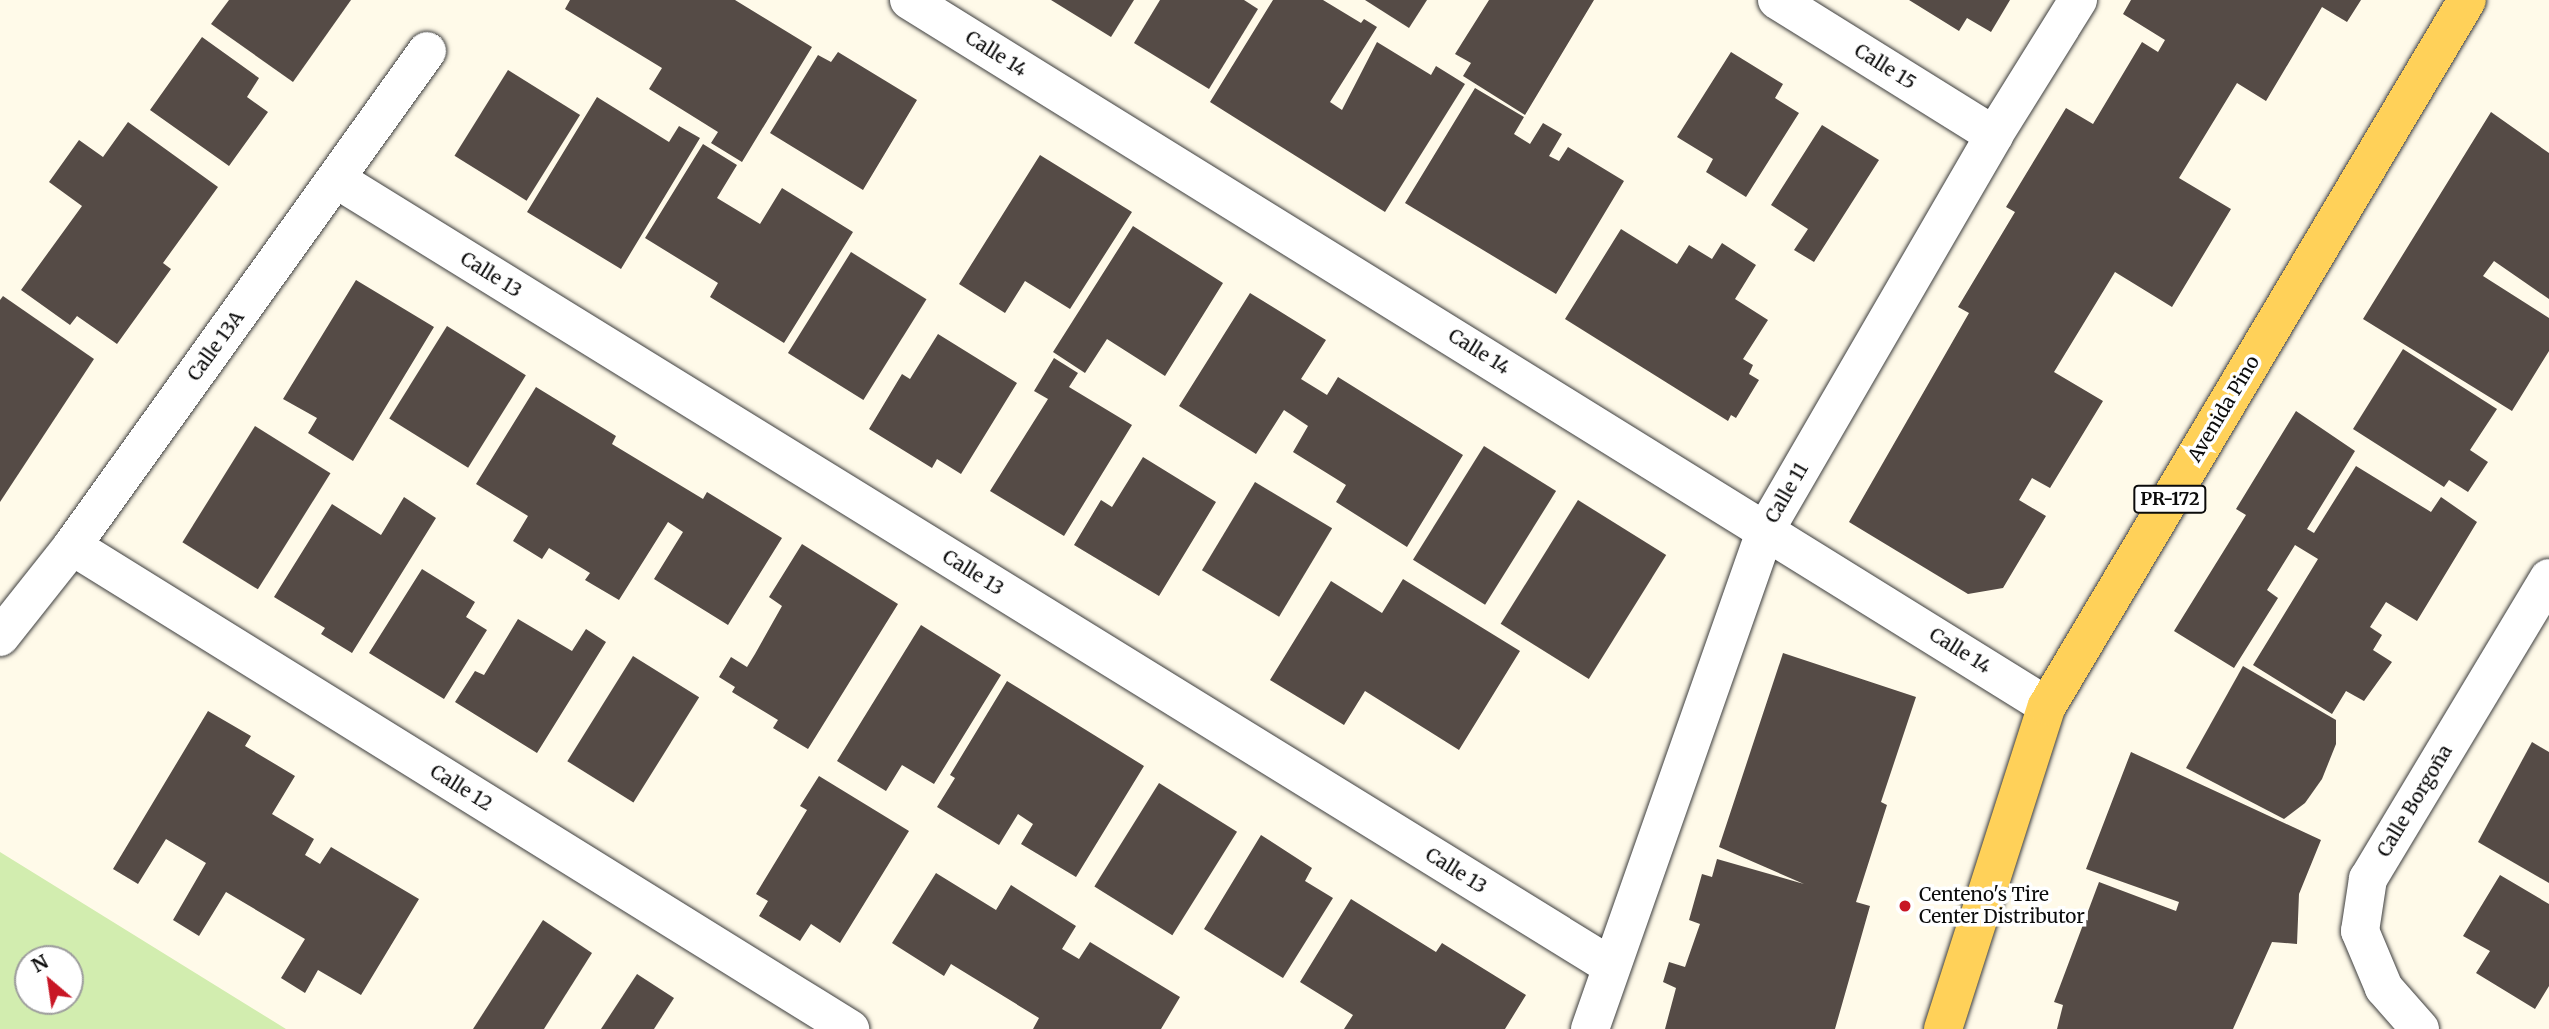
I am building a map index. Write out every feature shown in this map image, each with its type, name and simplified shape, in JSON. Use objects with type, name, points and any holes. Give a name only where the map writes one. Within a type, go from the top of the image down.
[{"type":"main road","name":"Avenida Pino","points":[[1943,1029],[2047,706],[2467,0]]},
{"type":"street","name":"Calle 14","points":[[909,0],[1766,529],[2047,706]]},
{"type":"street","name":"Calle 15","points":[[1777,0],[1994,135]]},
{"type":"street","name":"Calle 11","points":[[1590,1029],[1766,529],[1994,135],[2078,0]]},
{"type":"street","name":"Calle 13A","points":[[0,637],[72,546],[427,51]]},
{"type":"street","name":"Calle 13","points":[[335,179],[1611,967]]},
{"type":"street","name":"Calle 12","points":[[72,546],[850,1029]]},
{"type":"street","name":"Calle Borgoña","points":[[2420,1029],[2385,989],[2360,931],[2368,879],[2549,578]]},
{"type":"green space","points":[[0,852],[286,1029],[0,1029]]},
{"type":"building","points":[[229,0],[351,0],[293,82],[211,24]]},
{"type":"building","points":[[570,0],[735,0],[812,47],[742,162],[711,143],[718,132],[649,89],[662,68],[565,9]]},
{"type":"building","points":[[1051,0],[1134,0],[1111,37]]},
{"type":"building","points":[[1160,0],[1244,0],[1258,9],[1209,89],[1134,43]]},
{"type":"building","points":[[1273,0],[1323,0],[1361,23],[1364,19],[1377,27],[1330,102],[1342,110],[1377,42],[1431,75],[1436,66],[1465,84],[1385,212],[1210,102]]},
{"type":"building","points":[[1365,0],[1427,0],[1409,28]]},
{"type":"building","points":[[1489,0],[1594,0],[1525,115],[1463,76],[1471,63],[1455,54]]},
{"type":"building","points":[[1909,0],[2010,0],[1991,32],[1967,18],[1959,31]]},
{"type":"building","points":[[2131,0],[2361,0],[2347,22],[2322,7],[2266,101],[2237,83],[2179,178],[2231,209],[2172,307],[2115,272],[2054,372],[2103,401],[2050,488],[2032,478],[2019,500],[2046,516],[2003,588],[1968,594],[1849,522],[1969,313],[1958,307],[2015,212],[2006,207],[2066,108],[2093,124],[2142,42],[2158,52],[2165,40],[2123,14]]},
{"type":"building","points":[[202,37],[259,78],[247,97],[268,112],[229,166],[150,110]]},
{"type":"building","points":[[838,52],[917,100],[863,190],[770,133],[818,55],[831,62]]},
{"type":"building","points":[[1731,52],[1783,84],[1775,98],[1799,113],[1746,197],[1706,172],[1713,159],[1677,137]]},
{"type":"building","points":[[508,70],[580,115],[527,201],[454,156]]},
{"type":"building","points":[[1475,88],[1524,117],[1514,134],[1530,144],[1543,123],[1562,134],[1549,156],[1559,161],[1568,147],[1624,181],[1556,294],[1405,203]]},
{"type":"building","points":[[597,97],[669,142],[679,126],[700,138],[621,269],[527,212]]},
{"type":"building","points":[[2491,112],[2549,153],[2549,299],[2494,261],[2483,276],[2549,318],[2549,351],[2512,411],[2363,319]]},
{"type":"building","points":[[128,122],[218,187],[163,263],[171,269],[117,344],[77,316],[70,325],[21,290],[82,206],[49,182],[79,140],[103,157]]},
{"type":"building","points":[[1822,125],[1879,160],[1814,262],[1794,250],[1808,229],[1771,205]]},
{"type":"building","points":[[703,144],[737,165],[717,198],[760,224],[782,188],[853,232],[784,343],[710,297],[718,283],[645,238]]},
{"type":"building","points":[[1040,155],[1132,212],[1070,309],[1025,281],[1005,313],[959,284]]},
{"type":"building","points":[[1133,226],[1223,283],[1165,376],[1107,339],[1085,373],[1053,352]]},
{"type":"building","points":[[1621,229],[1677,264],[1689,245],[1712,259],[1722,243],[1756,265],[1735,299],[1768,320],[1743,359],[1753,365],[1749,374],[1759,380],[1736,418],[1731,415],[1728,421],[1565,319]]},
{"type":"building","points":[[851,252],[926,299],[863,400],[788,353]]},
{"type":"building","points":[[356,280],[434,327],[353,461],[308,433],[317,418],[283,399]]},
{"type":"building","points":[[1250,293],[1326,340],[1301,379],[1327,395],[1338,377],[1463,455],[1407,547],[1336,502],[1346,485],[1293,452],[1308,426],[1284,410],[1256,454],[1179,406]]},
{"type":"building","points":[[3,296],[94,359],[0,502],[0,300]]},
{"type":"building","points":[[447,326],[526,375],[468,468],[389,418]]},
{"type":"building","points":[[938,334],[1017,383],[961,474],[937,459],[932,468],[869,429],[902,374],[910,379]]},
{"type":"building","points":[[2403,349],[2497,409],[2470,450],[2488,462],[2468,492],[2449,480],[2444,487],[2353,429]]},
{"type":"building","points":[[1054,358],[1078,373],[1069,387],[1132,425],[1064,536],[990,491],[1048,399],[1034,391]]},
{"type":"building","points":[[536,387],[616,436],[612,444],[703,499],[707,492],[782,538],[728,625],[654,579],[683,532],[668,522],[619,600],[585,580],[590,573],[549,548],[542,559],[513,541],[528,516],[476,484]]},
{"type":"building","points":[[2296,411],[2355,451],[2307,529],[2314,533],[2356,466],[2431,512],[2441,497],[2477,522],[2417,621],[2386,602],[2370,627],[2382,635],[2373,650],[2392,662],[2364,701],[2346,691],[2332,714],[2253,665],[2318,559],[2295,545],[2267,590],[2278,598],[2234,668],[2174,631],[2246,515],[2236,509]]},
{"type":"building","points":[[255,426],[330,473],[258,589],[182,542]]},
{"type":"building","points":[[1484,446],[1556,491],[1485,605],[1413,560]]},
{"type":"building","points":[[1143,457],[1216,502],[1159,596],[1074,545],[1101,500],[1112,507]]},
{"type":"building","points":[[1255,482],[1332,528],[1279,617],[1202,570]]},
{"type":"building","points":[[404,497],[436,518],[352,653],[321,634],[325,628],[274,597],[332,504],[381,535]]},
{"type":"building","points":[[1578,500],[1666,555],[1589,679],[1501,624]]},
{"type":"building","points":[[802,544],[898,604],[808,749],[773,728],[778,720],[732,692],[735,687],[719,677],[731,657],[747,667],[782,606],[769,597]]},
{"type":"building","points":[[422,569],[475,602],[466,617],[487,630],[444,699],[369,653]]},
{"type":"building","points":[[1403,579],[1520,651],[1459,750],[1365,691],[1344,725],[1270,680],[1331,581],[1382,613]]},
{"type":"building","points":[[518,619],[572,651],[586,629],[606,642],[537,753],[455,702],[475,671],[484,675]]},
{"type":"building","points":[[921,625],[1001,675],[934,784],[902,765],[886,791],[837,761]]},
{"type":"building","points":[[1783,653],[1916,697],[1881,802],[1887,805],[1856,902],[1870,906],[1835,1029],[1665,1029],[1676,988],[1663,982],[1669,962],[1685,967],[1700,924],[1689,920],[1702,874],[1712,877],[1717,859],[1804,884],[1719,847]]},
{"type":"building","points":[[633,656],[699,697],[633,802],[567,761]]},
{"type":"building","points":[[2243,666],[2336,720],[2336,744],[2322,779],[2305,803],[2284,819],[2186,768]]},
{"type":"building","points":[[1007,681],[1144,766],[1076,877],[1021,844],[1033,824],[1018,814],[999,845],[937,807],[955,778],[950,775]]},
{"type":"building","points":[[208,711],[251,736],[245,746],[295,776],[272,814],[314,839],[305,855],[320,864],[331,847],[419,899],[361,995],[318,970],[305,993],[281,978],[305,939],[226,892],[199,936],[173,920],[206,863],[166,839],[138,884],[113,869]]},
{"type":"building","points":[[2532,742],[2549,752],[2549,883],[2478,842]]},
{"type":"building","points":[[2131,752],[2321,840],[2299,894],[2297,944],[2272,942],[2233,1029],[2057,1029],[2063,1005],[2054,1002],[2099,882],[2176,911],[2179,902],[2086,869]]},
{"type":"building","points":[[819,776],[909,831],[840,943],[811,924],[800,941],[759,916],[768,901],[756,894],[807,810],[800,806]]},
{"type":"building","points":[[1159,783],[1237,832],[1172,935],[1094,886]]},
{"type":"building","points":[[1261,835],[1312,868],[1305,881],[1333,898],[1283,978],[1204,929]]},
{"type":"building","points":[[936,873],[996,910],[1011,885],[1076,926],[1062,949],[1079,959],[1090,942],[1180,997],[1161,1029],[1033,1029],[1039,1018],[951,964],[944,976],[892,943]]},
{"type":"building","points":[[2500,875],[2549,904],[2549,986],[2535,1009],[2476,973],[2490,951],[2463,936]]},
{"type":"building","points":[[1351,899],[1436,952],[1442,943],[1526,995],[1505,1029],[1344,1029],[1353,1015],[1300,982]]},
{"type":"building","points":[[543,920],[592,953],[544,1029],[473,1029]]},
{"type":"building","points":[[637,974],[674,998],[654,1029],[601,1029]]},
{"type":"place","name":"Centeno's Tire Center Distributor","points":[[1905,906]]}]
